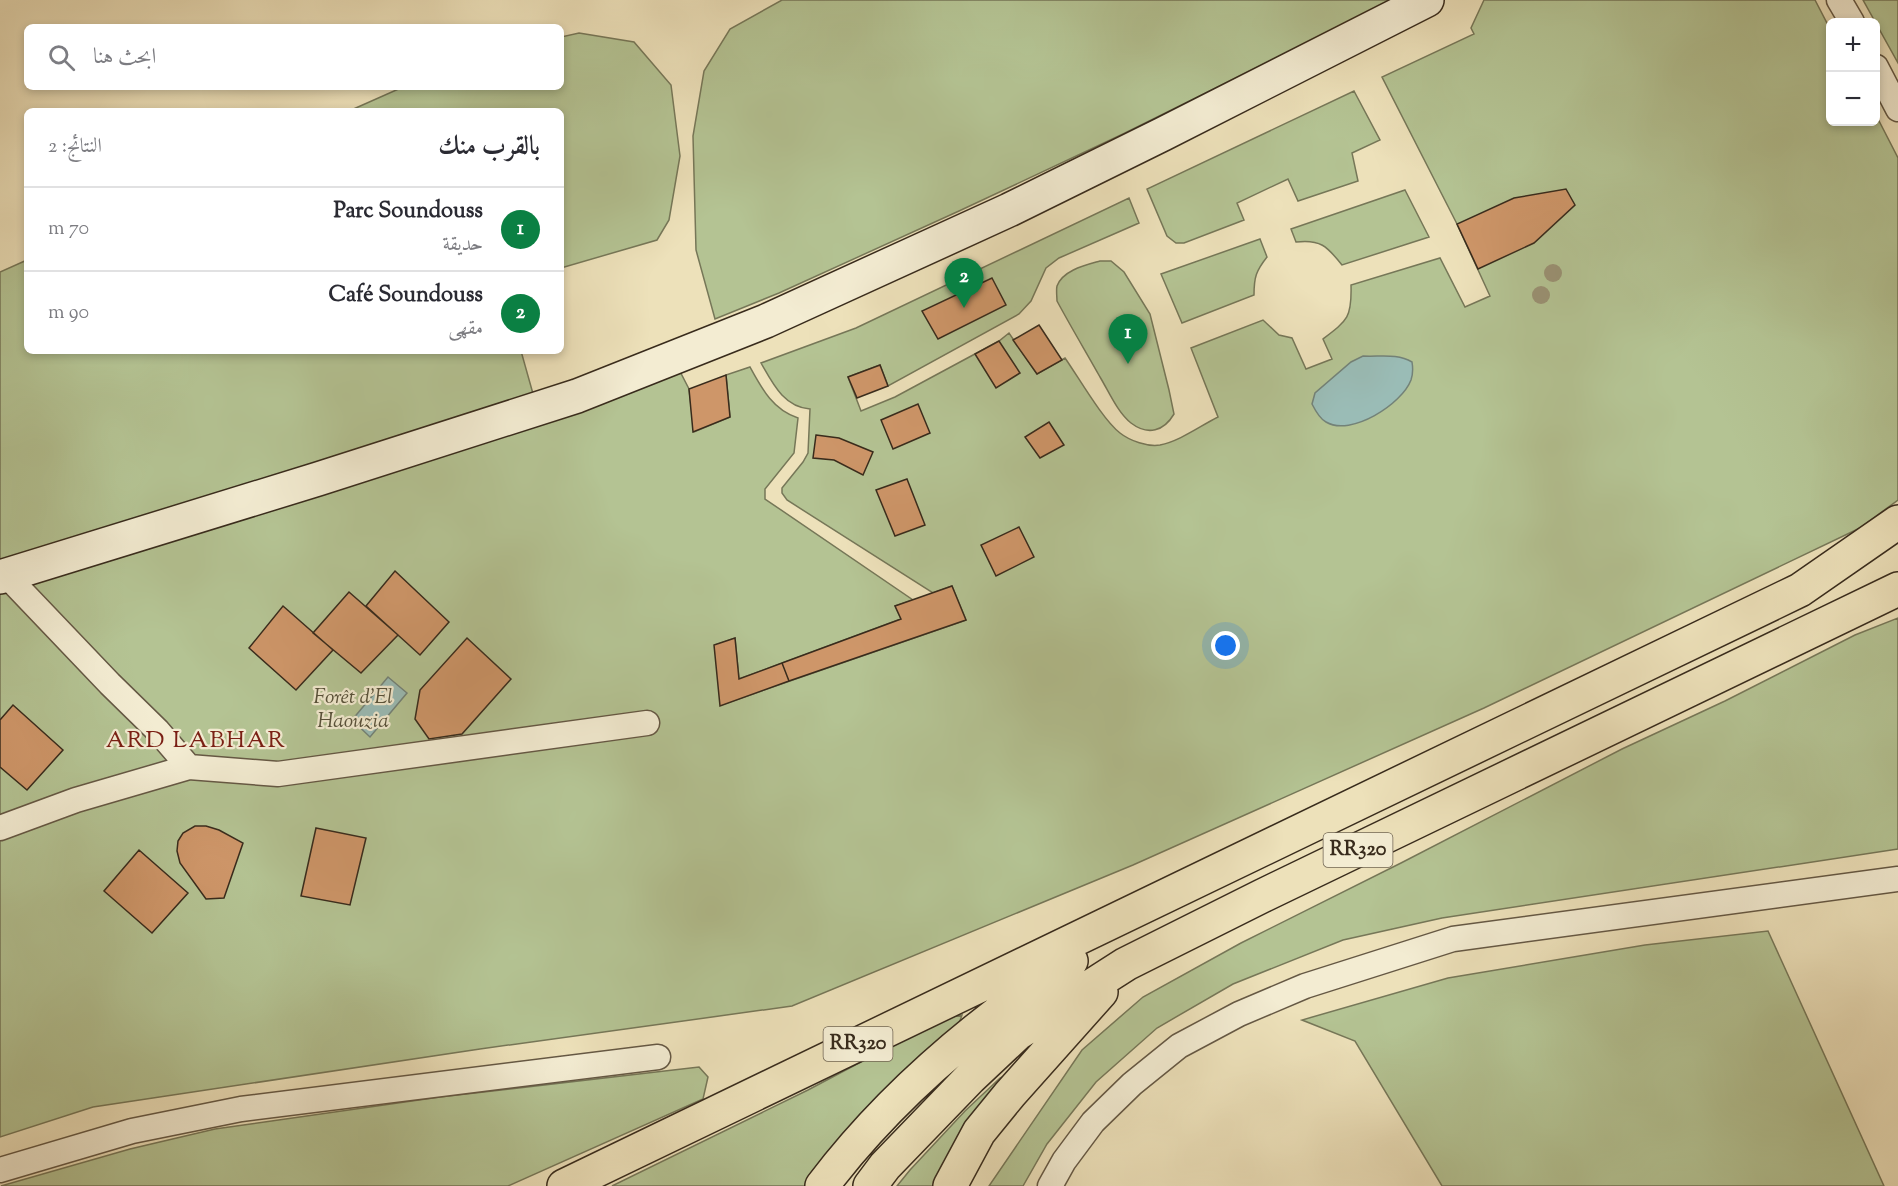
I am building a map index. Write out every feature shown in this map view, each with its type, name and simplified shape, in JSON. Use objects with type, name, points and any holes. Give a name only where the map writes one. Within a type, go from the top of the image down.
[{"type":"highway","name":"RR320","points":[[564,1186],[1800,590],[1898,522]]},
{"type":"highway","name":"RR320","points":[[870,1186],[885,1166],[970,1078],[1018,1033],[1126,964],[1273,890],[1898,590]]},
{"type":"highway","points":[[822,1186],[882,1115],[940,1060],[1029,990],[1153,903]]},
{"type":"highway","points":[[950,1186],[979,1132],[1126,964]]},
{"type":"street","points":[[189,767],[158,731],[3,576],[577,396],[766,321],[1009,210],[1427,0]]},
{"type":"street","points":[[1839,0],[1849,18]]},
{"type":"street","points":[[1878,72],[1898,109]]},
{"type":"street","points":[[0,828],[76,800],[189,767],[278,774],[647,723]]},
{"type":"street","points":[[1050,1186],[1064,1161],[1094,1122],[1132,1084],[1179,1046],[1239,1014],[1305,986],[1453,939],[1898,879]]},
{"type":"street","points":[[0,1170],[132,1131],[241,1109],[658,1057]]},
{"type":"green space","points":[[782,0],[1393,0],[1123,134],[779,293],[715,319],[696,250],[693,136],[704,71],[730,29]]},
{"type":"green space","name":"Forêt d'El Haouzia","points":[[1484,0],[1815,0],[1826,21],[1826,126],[1880,126],[1880,123],[1898,158],[1898,500],[1860,528],[1484,708],[1133,865],[792,1006],[480,1049],[93,1107],[0,1137],[0,272],[24,261],[24,354],[522,354],[537,408],[673,358],[689,389],[694,432],[730,417],[726,375],[750,367],[764,391],[775,404],[798,418],[794,453],[765,489],[765,499],[913,600],[895,606],[901,619],[739,679],[735,638],[715,645],[721,705],[966,620],[952,586],[933,593],[787,500],[782,493],[782,488],[808,453],[810,409],[793,404],[786,399],[761,363],[856,328],[1129,198],[1139,223],[1059,258],[1046,268],[1031,301],[1019,314],[888,386],[880,365],[848,377],[861,411],[895,397],[999,341],[1009,333],[1037,374],[1065,358],[1113,427],[1129,439],[1139,443],[1160,445],[1182,437],[1218,417],[1191,348],[1263,320],[1279,335],[1292,338],[1306,369],[1332,359],[1323,339],[1347,317],[1351,304],[1351,285],[1440,258],[1465,307],[1490,296],[1457,224],[1382,77],[1474,34],[1471,28]]},
{"type":"green space","points":[[1863,0],[1898,0],[1898,63],[1880,31],[1880,18],[1873,18]]},
{"type":"green space","points":[[579,33],[634,42],[671,85],[680,156],[669,220],[657,240],[564,267],[564,108],[356,108],[396,90],[564,90],[564,36]]},
{"type":"green space","points":[[1354,91],[1380,140],[1352,153],[1358,181],[1298,201],[1288,179],[1237,203],[1244,220],[1184,243],[1176,243],[1167,236],[1147,189]]},
{"type":"green space","points":[[1405,190],[1429,237],[1342,265],[1322,245],[1304,241],[1296,242],[1291,229]]},
{"type":"green space","points":[[1260,239],[1267,257],[1256,275],[1254,295],[1182,323],[1161,274]]},
{"type":"green space","points":[[1100,261],[1111,261],[1124,272],[1150,314],[1174,414],[1170,420],[1155,430],[1137,427],[1122,414],[1057,301],[1057,286],[1064,276],[1075,269]]},
{"type":"green space","points":[[1898,618],[1898,849],[1442,918],[1343,940],[1233,984],[1157,1028],[1096,1082],[1047,1144],[1023,1186],[989,1186],[1082,1050],[1143,997],[1241,943],[1622,749],[1725,701],[1855,635]]},
{"type":"green space","points":[[1768,931],[1884,1186],[1442,1186],[1355,1041],[1302,1020],[1448,978],[1645,945]]},
{"type":"green space","points":[[962,1015],[957,1029],[809,1186],[612,1186],[808,1090],[942,1019]]},
{"type":"green space","points":[[699,1067],[708,1077],[703,1099],[508,1186],[1,1186],[130,1149],[215,1129],[440,1097]]},
{"type":"green space","points":[[1016,1070],[941,1186],[897,1186],[965,1111],[1000,1078]]},
{"type":"water","points":[[1363,356],[1394,356],[1412,362],[1411,380],[1406,389],[1387,408],[1362,422],[1336,425],[1326,422],[1312,404],[1315,393],[1351,362]]},
{"type":"water","points":[[388,677],[407,693],[370,737],[352,720]]},
{"type":"building","points":[[1566,189],[1575,205],[1534,243],[1478,269],[1457,224],[1514,198]]},
{"type":"building","points":[[992,278],[1006,305],[938,339],[922,311]]},
{"type":"building","points":[[1039,325],[1062,360],[1037,374],[1013,340]]},
{"type":"building","points":[[999,341],[1020,373],[996,388],[975,354]]},
{"type":"building","points":[[880,365],[888,386],[857,398],[848,377]]},
{"type":"building","points":[[726,375],[730,417],[693,432],[689,389]]},
{"type":"building","points":[[918,404],[930,433],[893,449],[881,420]]},
{"type":"building","points":[[1049,422],[1064,445],[1040,458],[1025,437]]},
{"type":"building","points":[[816,435],[839,438],[873,452],[863,475],[834,460],[813,458]]},
{"type":"building","points":[[907,479],[925,525],[895,536],[876,490]]},
{"type":"building","points":[[1019,527],[1034,557],[996,576],[981,545]]},
{"type":"building","points":[[395,571],[449,622],[420,655],[366,606]]},
{"type":"building","points":[[952,586],[966,620],[789,681],[782,663],[901,619],[895,606]]},
{"type":"building","points":[[349,592],[398,635],[361,673],[313,633]]},
{"type":"building","points":[[283,606],[333,650],[296,690],[249,648]]},
{"type":"building","points":[[467,638],[511,679],[462,734],[429,739],[415,719],[420,690]]},
{"type":"building","points":[[735,638],[739,679],[782,663],[789,681],[720,706],[714,645]]},
{"type":"building","points":[[13,705],[63,750],[27,790],[0,767],[0,720]]},
{"type":"building","points":[[195,826],[206,826],[219,830],[243,843],[224,898],[206,899],[180,863],[177,851],[178,841],[183,833]]},
{"type":"building","points":[[316,828],[366,838],[350,905],[301,896]]},
{"type":"building","points":[[139,850],[188,893],[152,933],[104,891]]},
{"type":"place","name":"Café Soundouss","points":[[964,308]]},
{"type":"place","name":"Parc Soundouss","points":[[1128,364]]},
{"type":"district","name":"ARD LABHAR","points":[[196,741]]}]
